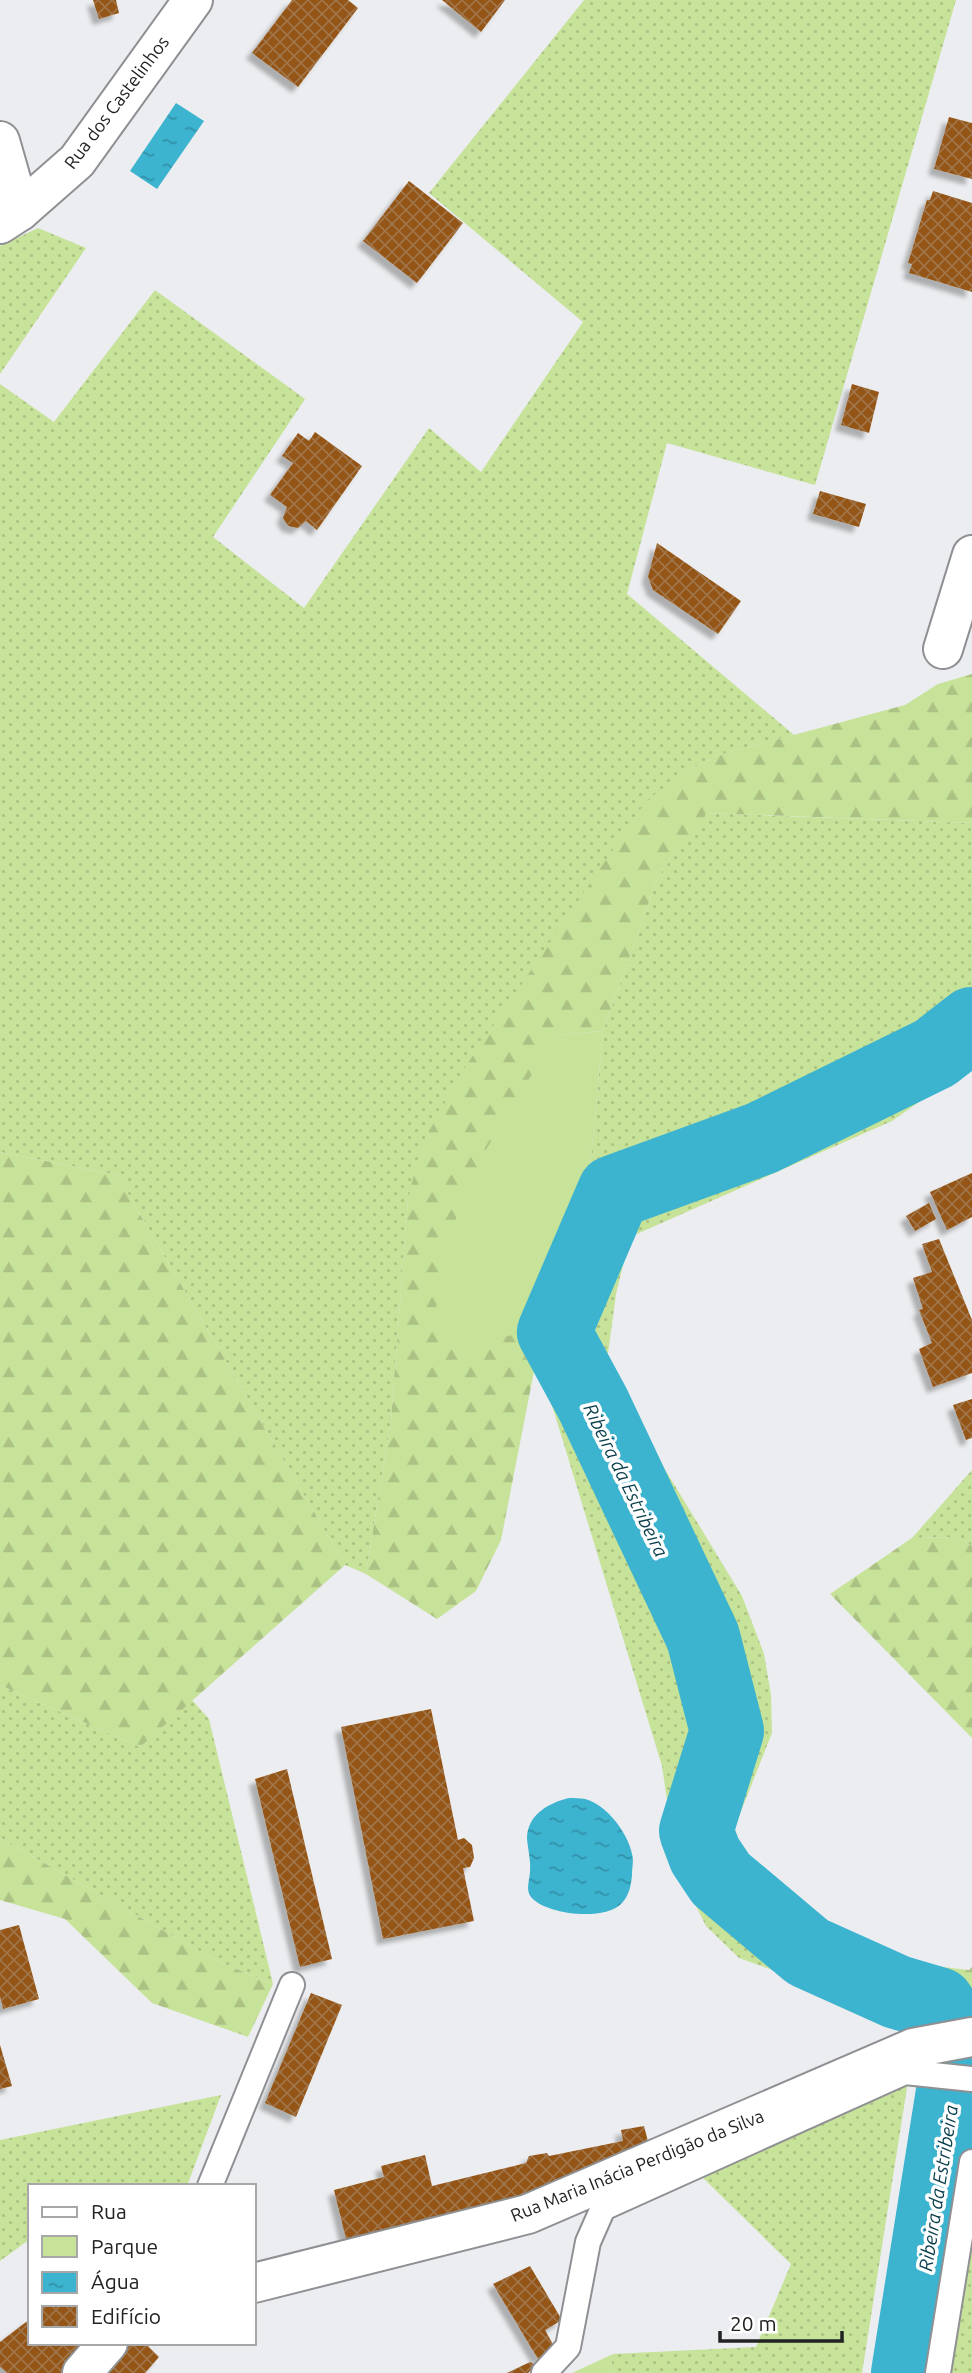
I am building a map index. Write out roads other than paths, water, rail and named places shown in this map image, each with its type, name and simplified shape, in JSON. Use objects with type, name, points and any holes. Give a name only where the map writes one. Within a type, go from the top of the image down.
[{"type":"street","name":"Rua dos Castelinhos","points":[[10,217],[77,161],[193,0]]},
{"type":"street","points":[[0,141],[10,217]]},
{"type":"street","points":[[943,649],[972,555]]},
{"type":"street","name":"Rua Maria Inácia Perdigão da Silva","points":[[256,2282],[528,2214],[913,2048],[972,2037]]},
{"type":"street","points":[[82,2373],[106,2345]]},
{"type":"lane","points":[[211,2184],[292,1985]]},
{"type":"lane","points":[[544,2373],[569,2347],[588,2242],[603,2208],[905,2072],[972,2078]]},
{"type":"lane","points":[[938,2373],[972,2162]]},
{"type":"water","points":[[176,103],[204,121],[157,189],[130,171]]},
{"type":"water","points":[[569,1798],[593,1802],[608,1813],[626,1837],[633,1856],[628,1894],[621,1904],[602,1913],[562,1912],[538,1903],[529,1894],[530,1863],[527,1839],[531,1823],[546,1807]]},
{"type":"waterway","name":"Ribeira da Estribeira","points":[[955,2030],[938,2004],[897,1992],[808,1952],[721,1879],[705,1855],[696,1831],[727,1731],[703,1637],[593,1404],[554,1332],[614,1192],[762,1138],[935,1053],[972,1024]]},
{"type":"waterway","name":"Ribeira da Estribeira","points":[[908,2373],[954,2085]]}]
